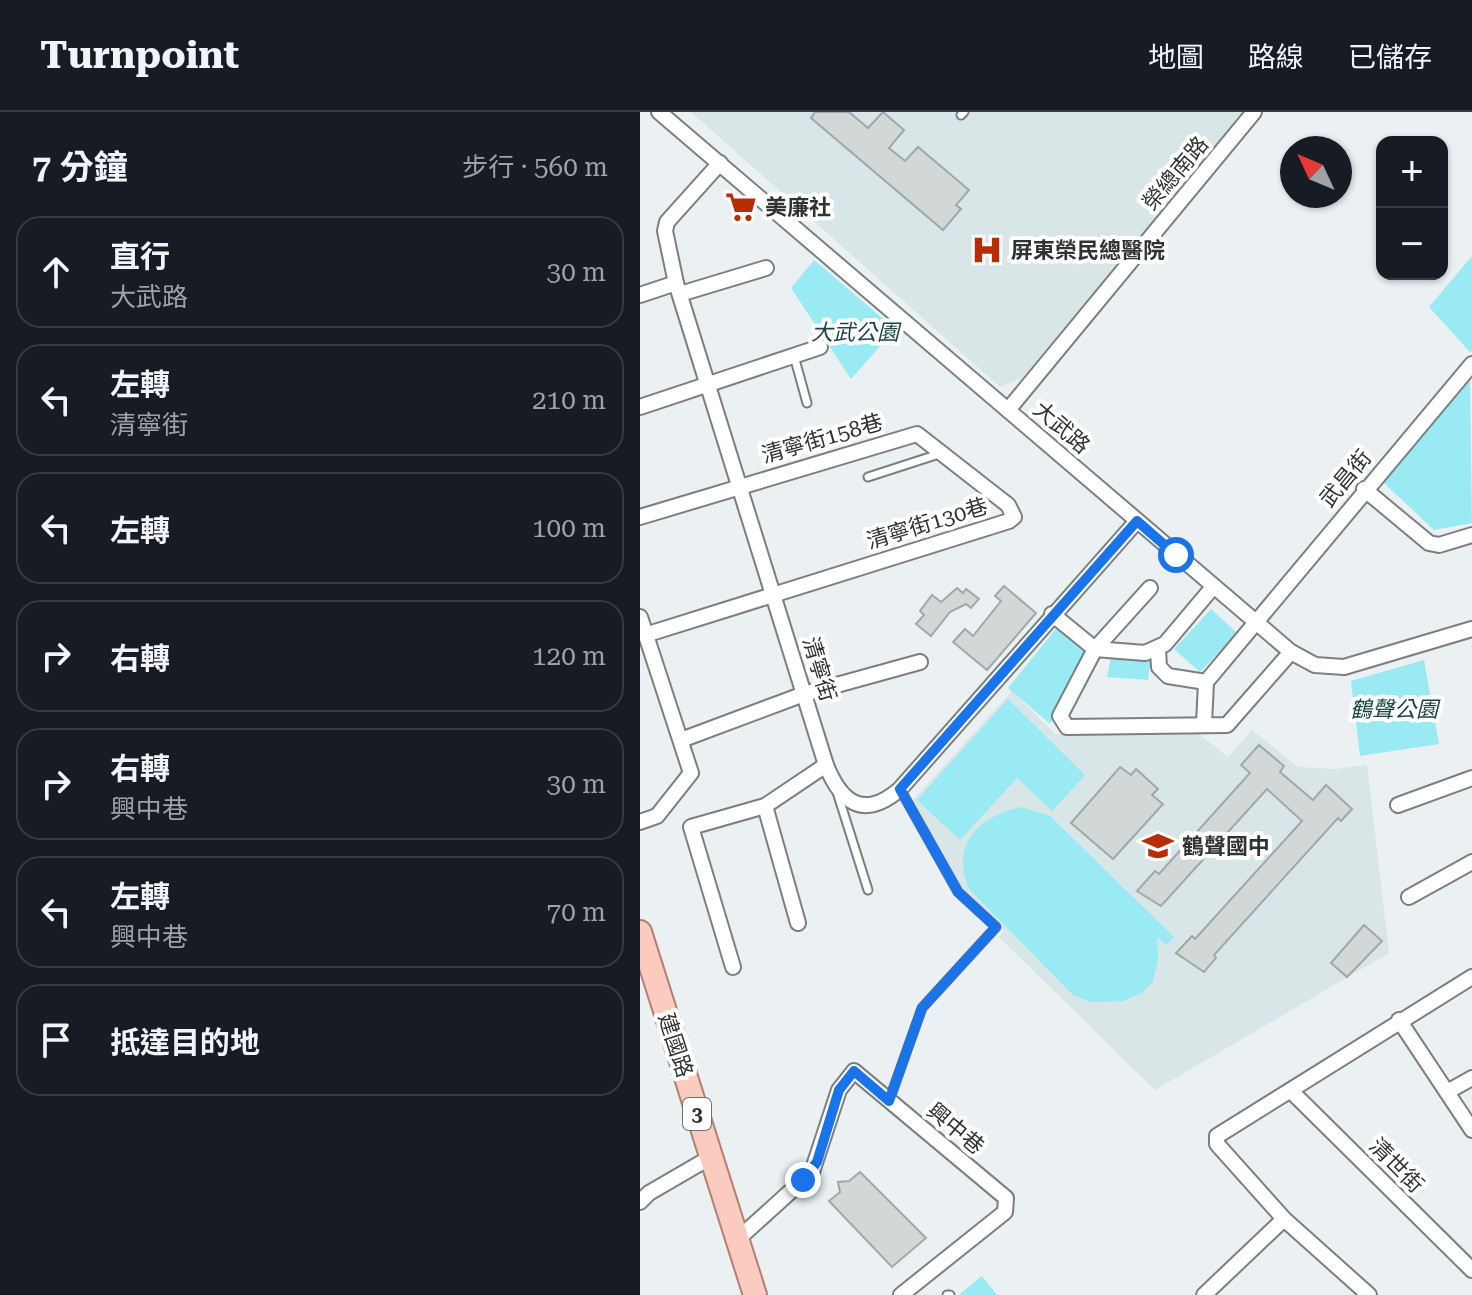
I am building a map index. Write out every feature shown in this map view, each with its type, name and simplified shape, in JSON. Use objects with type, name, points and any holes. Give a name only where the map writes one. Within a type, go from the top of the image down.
[{"type":"main road","name":"建國路","points":[[640,932],[755,1295]]},
{"type":"street","name":"大武路","points":[[659,112],[1254,624],[1291,652],[1315,665],[1344,667],[1472,629]]},
{"type":"street","name":"榮總南路","points":[[1008,410],[1254,112]]},
{"type":"street","name":"清寧街","points":[[720,163],[667,222],[665,231],[678,289],[836,790]]},
{"type":"street","points":[[640,295],[766,268]]},
{"type":"street","points":[[640,407],[820,347]]},
{"type":"street","name":"武昌街","points":[[1206,682],[1364,489],[1472,364]]},
{"type":"street","name":"清寧街158巷","points":[[640,517],[917,434]]},
{"type":"street","name":"清寧街130巷","points":[[773,592],[1014,517],[1008,505],[917,434]]},
{"type":"street","points":[[1364,489],[1429,543],[1439,545],[1472,535]]},
{"type":"street","points":[[836,790],[850,802],[867,805],[884,803],[900,789],[1137,521]]},
{"type":"street","points":[[1052,614],[1095,649],[1145,653],[1158,649],[1213,587]]},
{"type":"street","points":[[1150,588],[1095,649],[1060,716],[1067,727],[1227,725],[1291,652]]},
{"type":"street","points":[[645,635],[773,592]]},
{"type":"street","points":[[640,617],[691,773],[657,816],[640,822]]},
{"type":"street","points":[[1158,649],[1159,667],[1168,676],[1206,682],[1204,724]]},
{"type":"street","points":[[681,740],[804,694],[920,662]]},
{"type":"street","points":[[733,967],[691,827],[765,806],[826,765]]},
{"type":"street","points":[[1398,805],[1472,778]]},
{"type":"street","points":[[765,806],[798,923]]},
{"type":"street","points":[[1409,897],[1472,862]]},
{"type":"street","points":[[1369,1295],[1284,1219],[1217,1144],[1217,1136],[1472,977]]},
{"type":"street","points":[[1399,1020],[1472,1130]]},
{"type":"street","name":"興中巷","points":[[738,1239],[812,1172],[839,1090],[854,1071],[1006,1198],[1005,1212],[901,1295]]},
{"type":"street","points":[[1447,1092],[1472,1078]]},
{"type":"street","name":"清世街","points":[[1291,1091],[1472,1270]]},
{"type":"street","points":[[640,1202],[649,1193],[711,1157]]},
{"type":"street","points":[[1204,1295],[1284,1219]]},
{"type":"lane","points":[[794,356],[807,403]]},
{"type":"lane","points":[[868,477],[941,453]]},
{"type":"lane","points":[[889,1101],[922,1008],[996,927],[958,892],[900,789]]},
{"type":"lane","points":[[836,790],[868,890]]},
{"type":"shaded area","name":"屏東榮民總醫院","points":[[691,112],[1244,112],[1022,378],[1000,387]]},
{"type":"shaded area","name":"鶴聲國中","points":[[1012,691],[1055,734],[1192,729],[1228,757],[1252,730],[1298,767],[1336,769],[1367,765],[1389,953],[1155,1090],[999,937],[1004,931],[964,892],[913,800]]},
{"type":"green space","points":[[1472,256],[1472,351],[1470,352],[1429,307]]},
{"type":"green space","name":"大武公園","points":[[814,260],[895,329],[851,379],[791,288]]},
{"type":"green space","points":[[1470,381],[1472,523],[1434,530],[1383,482],[1456,387]]},
{"type":"green space","points":[[1211,609],[1237,633],[1200,672],[1174,649]]},
{"type":"green space","points":[[1059,625],[1088,652],[1050,724],[1008,688]]},
{"type":"green space","points":[[1112,652],[1151,656],[1148,680],[1107,677]]},
{"type":"green space","name":"鶴聲公園","points":[[1424,660],[1439,744],[1360,756],[1351,681]]},
{"type":"green space","points":[[1008,699],[1085,775],[1052,811],[1017,778],[960,840],[917,800]]},
{"type":"green space","points":[[1021,807],[1050,816],[1174,937],[1166,945],[1157,937],[1158,959],[1153,981],[1142,993],[1123,1001],[1091,1002],[1073,995],[970,890],[963,860],[972,835],[992,818]]},
{"type":"green space","points":[[982,1276],[997,1295],[960,1295],[960,1294]]},
{"type":"building","points":[[815,112],[849,112],[868,128],[883,112],[904,130],[889,148],[905,161],[918,147],[969,190],[956,205],[961,209],[943,230],[811,118]]},
{"type":"building","points":[[1004,586],[1036,613],[987,670],[953,642],[965,629],[973,636],[1001,601],[995,596]]},
{"type":"building","points":[[957,588],[963,593],[966,589],[979,599],[971,608],[966,604],[950,612],[931,636],[916,624],[924,615],[920,611],[932,595],[941,602]]},
{"type":"building","points":[[1259,745],[1284,766],[1280,772],[1313,800],[1326,785],[1352,809],[1341,821],[1338,818],[1214,955],[1216,958],[1204,972],[1176,953],[1192,936],[1195,939],[1302,821],[1267,789],[1161,906],[1137,891],[1155,871],[1159,874],[1250,773],[1241,765]]},
{"type":"building","points":[[1120,767],[1131,775],[1136,769],[1158,789],[1152,795],[1163,804],[1113,859],[1071,823]]},
{"type":"building","points":[[1364,925],[1382,941],[1347,977],[1331,963]]},
{"type":"building","points":[[860,1172],[926,1238],[892,1267],[829,1201],[840,1192],[838,1182],[849,1181]]},
{"type":"place","name":"美廉社","points":[[741,207]]},
{"type":"place","name":"屏東榮民總醫院","points":[[987,250]]},
{"type":"place","name":"鶴聲國中","points":[[1158,846]]},
{"type":"route","points":[[803,1180],[817,1162],[839,1090],[854,1071],[889,1101],[922,1008],[996,927],[958,892],[900,789],[1137,521],[1176,555]]}]
